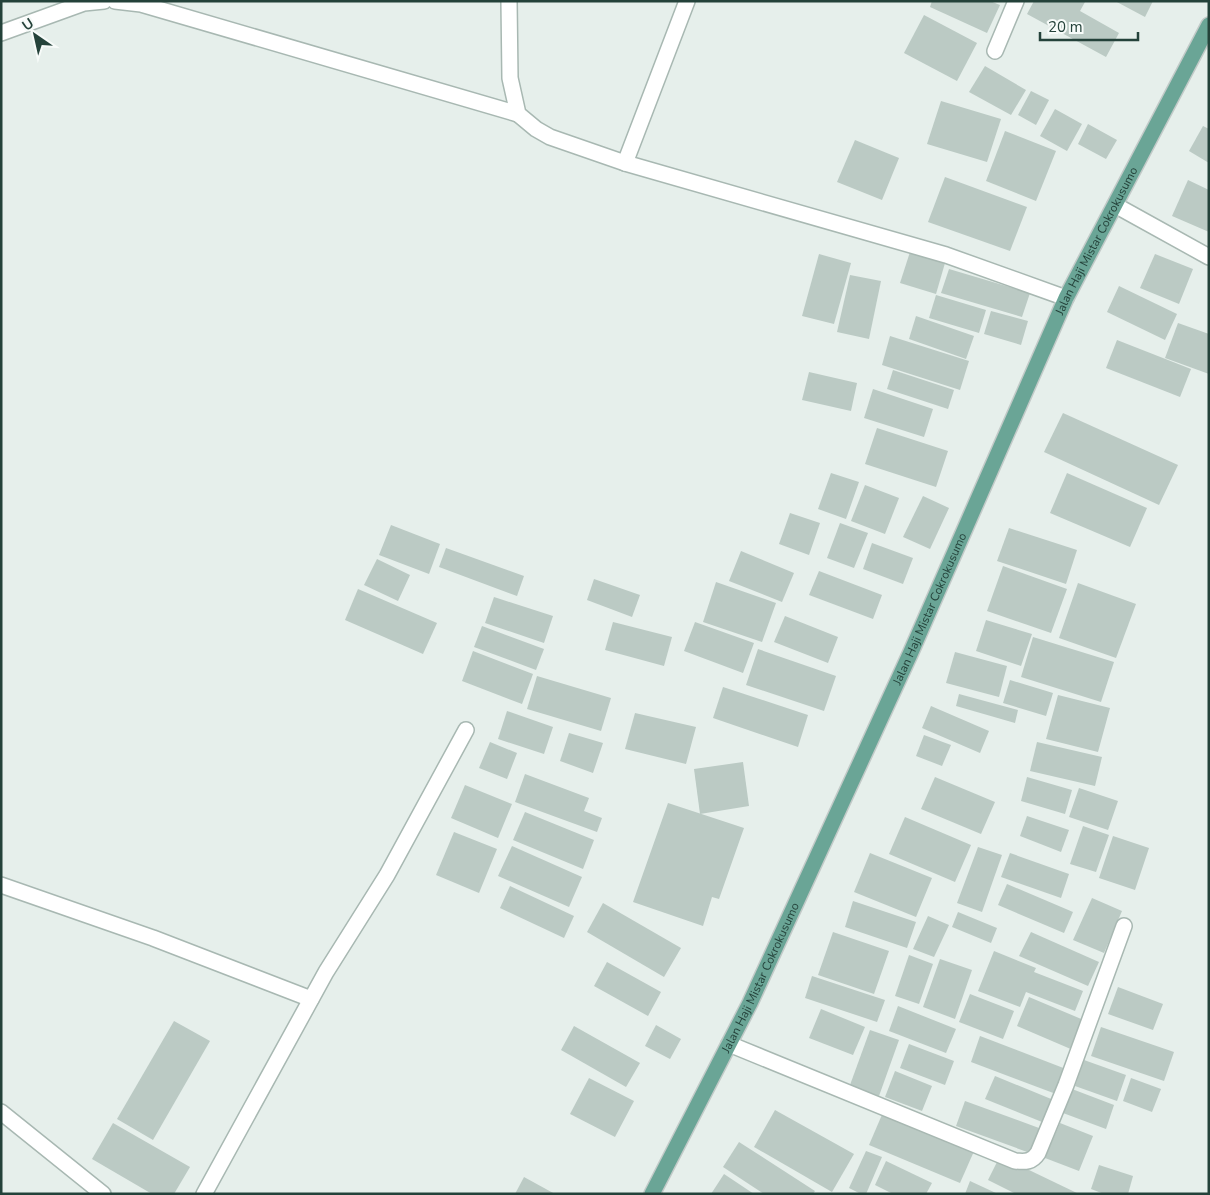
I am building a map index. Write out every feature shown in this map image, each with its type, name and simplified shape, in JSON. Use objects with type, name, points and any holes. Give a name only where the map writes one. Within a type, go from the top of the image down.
[{"type":"main road","name":"Jalan Haji Mistar Cokrokusumo","points":[[652,1194],[750,1003],[911,652],[1066,298],[1209,25]]},
{"type":"street","points":[[1,33],[84,3],[104,1]]},
{"type":"street","points":[[115,1],[140,4],[518,114],[536,129],[550,137],[625,163],[946,255],[1066,298]]},
{"type":"street","points":[[509,1],[510,78],[518,114]]},
{"type":"street","points":[[625,163],[687,1]]},
{"type":"street","points":[[995,51],[1016,1]]},
{"type":"street","points":[[1115,205],[1209,257]]},
{"type":"street","points":[[204,1194],[311,999],[387,875],[466,730]]},
{"type":"street","points":[[1,885],[153,938],[311,999]]},
{"type":"street","points":[[729,1044],[1015,1161],[1030,1161],[1034,1159],[1038,1152],[1066,1085],[1124,926]]},
{"type":"street","points":[[1,1112],[103,1194]]},
{"type":"building","points":[[932,1],[990,1],[1000,5],[987,33],[930,7]]},
{"type":"building","points":[[1034,1],[1085,2],[1080,11],[1119,33],[1106,57],[1027,14]]},
{"type":"building","points":[[1115,1],[1153,1],[1145,17]]},
{"type":"building","points":[[924,15],[977,43],[957,81],[904,53]]},
{"type":"building","points":[[985,66],[1026,90],[1011,115],[969,92]]},
{"type":"building","points":[[1031,91],[1049,100],[1036,125],[1018,115]]},
{"type":"building","points":[[941,101],[1001,119],[987,162],[927,144]]},
{"type":"building","points":[[1055,109],[1082,124],[1067,151],[1040,136]]},
{"type":"building","points":[[1088,124],[1117,140],[1106,159],[1078,144]]},
{"type":"building","points":[[1203,126],[1209,129],[1209,163],[1189,151]]},
{"type":"building","points":[[1005,131],[1056,151],[1036,201],[986,181]]},
{"type":"building","points":[[855,140],[899,158],[882,200],[837,182]]},
{"type":"building","points":[[945,177],[1027,207],[1010,251],[928,222]]},
{"type":"building","points":[[1188,180],[1209,190],[1209,232],[1172,216]]},
{"type":"building","points":[[910,252],[945,263],[936,294],[900,283]]},
{"type":"building","points":[[819,254],[851,263],[834,324],[802,316]]},
{"type":"building","points":[[1155,254],[1193,269],[1179,304],[1140,288]]},
{"type":"building","points":[[949,269],[1030,293],[1022,317],[941,293]]},
{"type":"building","points":[[850,275],[881,281],[869,339],[837,332]]},
{"type":"building","points":[[1119,286],[1177,314],[1165,340],[1107,312]]},
{"type":"building","points":[[936,295],[986,310],[979,333],[929,318]]},
{"type":"building","points":[[991,311],[1028,321],[1021,345],[984,334]]},
{"type":"building","points":[[916,316],[974,336],[966,359],[909,339]]},
{"type":"building","points":[[1178,323],[1209,334],[1209,374],[1165,358]]},
{"type":"building","points":[[890,336],[969,361],[960,390],[882,365]]},
{"type":"building","points":[[1117,340],[1191,369],[1180,397],[1106,368]]},
{"type":"building","points":[[893,370],[954,390],[948,409],[887,389]]},
{"type":"building","points":[[809,372],[857,383],[851,411],[802,400]]},
{"type":"building","points":[[873,389],[933,409],[924,437],[864,418]]},
{"type":"building","points":[[1063,413],[1178,465],[1159,505],[1044,452]]},
{"type":"building","points":[[877,428],[948,451],[936,487],[865,464]]},
{"type":"building","points":[[831,473],[859,482],[846,519],[818,509]]},
{"type":"building","points":[[1067,473],[1147,508],[1130,547],[1050,513]]},
{"type":"building","points":[[865,485],[899,498],[885,534],[851,521]]},
{"type":"building","points":[[923,496],[949,508],[930,549],[903,537]]},
{"type":"building","points":[[790,513],[820,523],[809,555],[779,544]]},
{"type":"building","points":[[840,523],[868,533],[854,568],[827,558]]},
{"type":"building","points":[[391,525],[440,544],[429,574],[379,555]]},
{"type":"building","points":[[1009,528],[1077,550],[1066,584],[997,561]]},
{"type":"building","points":[[872,543],[913,558],[903,584],[863,569]]},
{"type":"building","points":[[446,548],[524,576],[517,596],[439,567]]},
{"type":"building","points":[[741,551],[794,573],[782,602],[729,581]]},
{"type":"building","points":[[377,559],[410,575],[398,601],[364,585]]},
{"type":"building","points":[[1003,566],[1067,589],[1051,633],[987,611]]},
{"type":"building","points":[[819,571],[882,595],[873,619],[809,595]]},
{"type":"building","points":[[594,579],[640,595],[632,617],[587,600]]},
{"type":"building","points":[[716,582],[776,603],[762,642],[703,622]]},
{"type":"building","points":[[1078,583],[1136,604],[1116,658],[1059,638]]},
{"type":"building","points":[[358,589],[437,623],[423,654],[345,620]]},
{"type":"building","points":[[494,597],[553,616],[544,643],[485,623]]},
{"type":"building","points":[[785,616],[838,637],[828,663],[774,642]]},
{"type":"building","points":[[986,620],[1032,634],[1021,666],[976,651]]},
{"type":"building","points":[[613,622],[672,637],[664,666],[605,650]]},
{"type":"building","points":[[695,622],[754,643],[743,673],[684,651]]},
{"type":"building","points":[[482,626],[544,649],[536,670],[474,647]]},
{"type":"building","points":[[1033,637],[1114,662],[1101,702],[1021,677]]},
{"type":"building","points":[[758,649],[836,676],[824,711],[746,685]]},
{"type":"building","points":[[473,651],[533,674],[522,704],[462,681]]},
{"type":"building","points":[[955,652],[1007,666],[999,697],[946,683]]},
{"type":"building","points":[[537,676],[611,698],[601,731],[527,709]]},
{"type":"building","points":[[1010,680],[1053,693],[1046,716],[1003,703]]},
{"type":"building","points":[[723,687],[808,715],[798,747],[713,718]]},
{"type":"building","points":[[959,694],[1018,710],[1015,723],[956,706]]},
{"type":"building","points":[[1058,695],[1110,708],[1098,752],[1046,739]]},
{"type":"building","points":[[931,706],[989,731],[980,753],[922,728]]},
{"type":"building","points":[[507,711],[553,727],[544,754],[498,739]]},
{"type":"building","points":[[635,713],[696,727],[686,764],[625,749]]},
{"type":"building","points":[[569,733],[603,743],[593,773],[560,761]]},
{"type":"building","points":[[924,735],[951,745],[942,766],[916,756]]},
{"type":"building","points":[[490,742],[517,753],[507,779],[479,768]]},
{"type":"building","points":[[1037,742],[1102,757],[1095,786],[1030,771]]},
{"type":"building","points":[[743,762],[749,806],[700,814],[694,769]]},
{"type":"building","points":[[525,774],[589,798],[584,811],[602,818],[597,832],[515,802]]},
{"type":"building","points":[[935,777],[995,802],[981,834],[921,809]]},
{"type":"building","points":[[1027,777],[1072,790],[1065,814],[1021,801]]},
{"type":"building","points":[[465,785],[512,804],[498,838],[451,818]]},
{"type":"building","points":[[1079,788],[1118,801],[1108,830],[1069,817]]},
{"type":"building","points":[[668,803],[744,828],[719,899],[712,897],[703,926],[633,902]]},
{"type":"building","points":[[525,812],[594,840],[583,869],[513,840]]},
{"type":"building","points":[[1027,816],[1069,830],[1061,852],[1020,836]]},
{"type":"building","points":[[905,817],[971,845],[955,882],[889,854]]},
{"type":"building","points":[[1083,826],[1109,835],[1096,872],[1070,864]]},
{"type":"building","points":[[454,832],[497,849],[479,893],[436,875]]},
{"type":"building","points":[[1113,836],[1149,848],[1135,890],[1099,878]]},
{"type":"building","points":[[512,846],[582,877],[569,907],[498,876]]},
{"type":"building","points":[[978,847],[1002,855],[982,912],[957,903]]},
{"type":"building","points":[[870,853],[932,878],[916,917],[854,892]]},
{"type":"building","points":[[1010,853],[1069,874],[1061,898],[1001,877]]},
{"type":"building","points":[[1007,884],[1073,912],[1064,933],[998,905]]},
{"type":"building","points":[[510,886],[574,916],[564,938],[500,908]]},
{"type":"building","points":[[1092,898],[1122,911],[1104,953],[1073,940]]},
{"type":"building","points":[[853,901],[916,922],[907,948],[845,927]]},
{"type":"building","points":[[603,903],[681,948],[664,977],[587,932]]},
{"type":"building","points":[[958,912],[997,928],[991,943],[952,927]]},
{"type":"building","points":[[928,916],[949,925],[934,957],[913,949]]},
{"type":"building","points":[[833,932],[889,951],[874,994],[818,975]]},
{"type":"building","points":[[1031,932],[1099,962],[1088,986],[1019,956]]},
{"type":"building","points":[[994,951],[1036,968],[1034,972],[1083,991],[1075,1011],[1026,992],[1020,1007],[978,991]]},
{"type":"building","points":[[909,955],[933,964],[919,1004],[895,996]]},
{"type":"building","points":[[940,959],[972,970],[955,1019],[923,1007]]},
{"type":"building","points":[[607,962],[661,992],[648,1016],[594,986]]},
{"type":"building","points":[[812,976],[885,1000],[877,1022],[805,998]]},
{"type":"building","points":[[1118,987],[1163,1004],[1153,1030],[1108,1014]]},
{"type":"building","points":[[970,994],[1014,1011],[1003,1039],[959,1022]]},
{"type":"building","points":[[1029,997],[1086,1021],[1073,1050],[1017,1026]]},
{"type":"building","points":[[898,1006],[956,1029],[946,1053],[889,1031]]},
{"type":"building","points":[[821,1009],[865,1027],[853,1055],[809,1038]]},
{"type":"building","points":[[174,1021],[210,1041],[153,1140],[117,1119]]},
{"type":"building","points":[[656,1025],[681,1039],[670,1059],[645,1046]]},
{"type":"building","points":[[574,1026],[640,1063],[626,1087],[561,1050]]},
{"type":"building","points":[[1101,1027],[1174,1052],[1164,1081],[1091,1056]]},
{"type":"building","points":[[870,1030],[899,1040],[879,1096],[850,1085]]},
{"type":"building","points":[[980,1036],[1066,1069],[1056,1094],[971,1062]]},
{"type":"building","points":[[909,1044],[954,1061],[945,1085],[900,1068]]},
{"type":"building","points":[[1084,1060],[1126,1075],[1117,1101],[1075,1086]]},
{"type":"building","points":[[895,1071],[932,1086],[922,1111],[885,1097]]},
{"type":"building","points":[[995,1076],[1056,1101],[1047,1124],[985,1099]]},
{"type":"building","points":[[589,1078],[634,1101],[615,1137],[570,1114]]},
{"type":"building","points":[[1131,1078],[1161,1089],[1152,1112],[1123,1101]]},
{"type":"building","points":[[1072,1089],[1114,1105],[1106,1129],[1063,1113]]},
{"type":"building","points":[[965,1101],[1039,1128],[1030,1153],[956,1126]]},
{"type":"building","points":[[775,1110],[854,1154],[832,1192],[754,1147]]},
{"type":"building","points":[[884,1110],[975,1149],[960,1183],[869,1145]]},
{"type":"building","points":[[113,1123],[190,1167],[174,1194],[152,1194],[92,1159]]},
{"type":"building","points":[[1060,1123],[1093,1136],[1079,1171],[1045,1158]]},
{"type":"building","points":[[739,1142],[815,1191],[813,1194],[764,1194],[723,1167]]},
{"type":"building","points":[[866,1151],[882,1157],[866,1194],[861,1194],[849,1188]]},
{"type":"building","points":[[1000,1156],[1079,1194],[1016,1194],[988,1180]]},
{"type":"building","points":[[886,1161],[932,1183],[926,1194],[893,1194],[875,1185]]},
{"type":"building","points":[[1099,1165],[1133,1176],[1128,1194],[1104,1194],[1091,1189]]},
{"type":"building","points":[[724,1174],[754,1194],[711,1194]]},
{"type":"building","points":[[524,1177],[555,1194],[515,1194]]},
{"type":"building","points":[[970,1181],[998,1194],[965,1194]]}]
